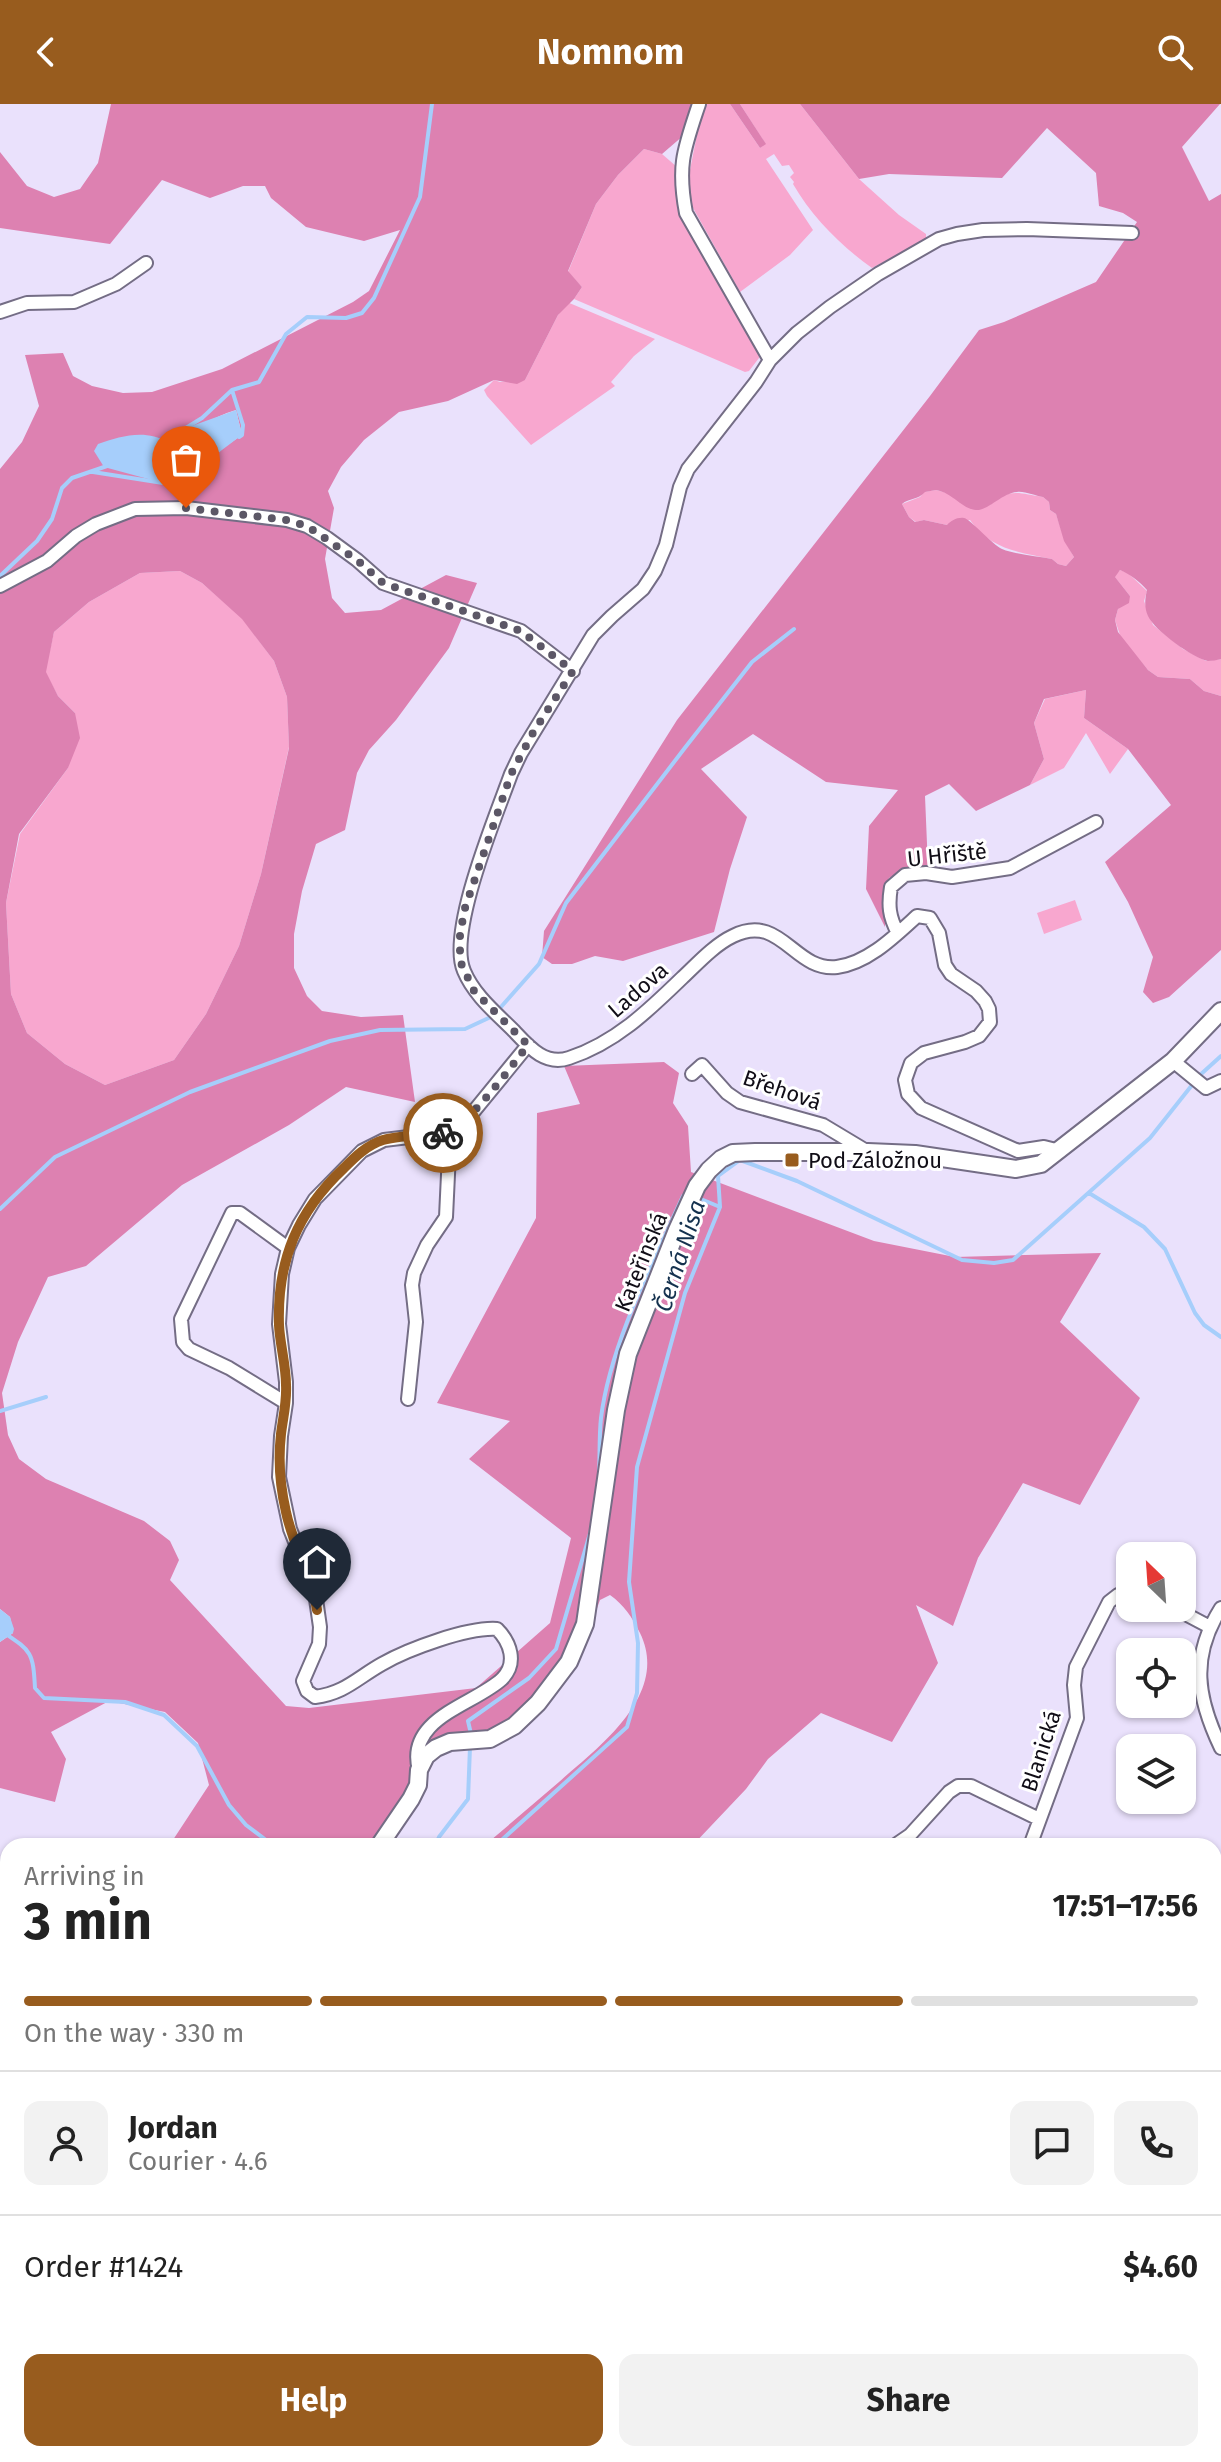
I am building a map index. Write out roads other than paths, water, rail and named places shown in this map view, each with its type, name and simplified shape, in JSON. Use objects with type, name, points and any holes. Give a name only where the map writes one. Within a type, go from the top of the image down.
[{"type":"street","points":[[699,104],[682,156],[681,186],[686,213],[770,360]]},
{"type":"street","name":"Ladova","points":[[1060,1151],[1044,1147],[1018,1151],[921,1108],[908,1094],[905,1080],[911,1063],[924,1053],[979,1036],[990,1022],[989,1009],[976,991],[951,974],[945,965],[939,933],[930,918],[917,916],[864,957],[836,967],[806,959],[768,931],[758,929],[732,936],[628,1028],[596,1046],[555,1061],[546,1059],[528,1045],[474,991],[460,961],[460,934],[465,908],[511,774],[534,731],[593,635],[643,589],[655,571],[666,545],[680,487],[688,469],[770,360],[830,307],[878,274],[939,239],[983,230],[1132,233]]},
{"type":"street","points":[[0,312],[27,303],[74,302],[116,284],[146,263]]},
{"type":"street","points":[[0,586],[47,561],[76,536],[96,524],[135,509],[186,508],[287,520],[307,526],[327,538],[383,583],[521,631],[573,671]]},
{"type":"street","name":"U Hřiště","points":[[898,933],[889,917],[889,900],[891,887],[905,875],[926,873],[952,877],[1010,868],[1096,822]]},
{"type":"street","name":"Kateřinská","points":[[384,1838],[411,1799],[426,1756],[450,1742],[490,1739],[514,1726],[538,1703],[569,1662],[585,1624],[616,1410],[628,1354],[677,1230],[697,1186],[709,1170],[733,1153],[915,1154],[1016,1169],[1041,1164],[1179,1066],[1221,1011]]},
{"type":"street","points":[[419,1770],[416,1754],[423,1737],[458,1704],[502,1678],[508,1670],[510,1646],[497,1629],[481,1628],[401,1654],[330,1695],[315,1697],[307,1691],[303,1681],[319,1644],[320,1627],[315,1592],[290,1529],[279,1477],[286,1403],[279,1324],[282,1274],[288,1248],[315,1199],[362,1151],[384,1140],[450,1132],[474,1111],[528,1045]]},
{"type":"street","name":"Břehová","points":[[692,1074],[702,1065],[727,1093],[740,1102],[823,1125],[868,1152]]},
{"type":"street","points":[[1179,1066],[1206,1088],[1221,1081]]},
{"type":"street","points":[[408,1399],[416,1322],[412,1285],[427,1245],[446,1217],[450,1132]]},
{"type":"street","points":[[286,1403],[229,1368],[189,1349],[183,1342],[181,1319],[232,1213],[240,1213],[288,1248]]},
{"type":"street","points":[[1221,1592],[1220,1610],[1203,1647],[1200,1688],[1221,1748]]},
{"type":"street","name":"Blanická","points":[[1033,1838],[1077,1718],[1076,1667],[1109,1602],[1116,1597]]},
{"type":"street","points":[[1196,1620],[1210,1627]]},
{"type":"street","points":[[906,1838],[958,1786],[971,1786],[1039,1819]]},
{"type":"water","points":[[236,410],[242,435],[174,480],[163,483],[104,467],[94,451],[98,444],[133,435],[151,436],[168,442],[184,436],[189,427]]},
{"type":"water","points":[[0,1609],[10,1617],[14,1629],[0,1642]]},
{"type":"waterway","points":[[163,442],[202,418],[232,390],[259,382],[286,334],[307,317],[346,318],[362,313],[374,298],[420,197],[432,104]]},
{"type":"waterway","points":[[232,390],[243,425],[239,437]]},
{"type":"waterway","points":[[0,576],[37,541],[52,519],[62,488],[72,478],[107,466]]},
{"type":"waterway","points":[[93,472],[163,483],[167,481]]},
{"type":"waterway","points":[[0,1209],[55,1157],[190,1092],[330,1041],[380,1030],[465,1029],[493,1016],[539,964],[566,903],[684,749],[752,662],[794,629]]},
{"type":"waterway","name":"Černá Nisa","points":[[504,1838],[627,1727],[637,1693],[638,1643],[629,1582],[637,1467],[685,1293],[720,1207],[718,1176],[740,1160],[797,1181],[962,1260],[994,1263],[1013,1260],[1150,1138],[1200,1075],[1221,1056]]},
{"type":"waterway","points":[[599,1474],[601,1418],[613,1362],[646,1276],[683,1196],[688,1193]]},
{"type":"waterway","points":[[1089,1193],[1144,1227],[1165,1249],[1195,1313],[1204,1325],[1221,1337]]},
{"type":"waterway","points":[[696,1197],[720,1207]]},
{"type":"waterway","points":[[0,1411],[46,1397]]},
{"type":"waterway","points":[[471,1734],[468,1721],[529,1678],[556,1649],[591,1530]]},
{"type":"waterway","points":[[0,1630],[28,1653],[35,1688],[44,1698],[125,1702],[164,1715],[197,1746],[229,1805],[246,1825],[263,1838]]},
{"type":"waterway","points":[[439,1838],[468,1799],[470,1747]]},
{"type":"place","name":"Pod Záložnou","points":[[792,1160]]}]
